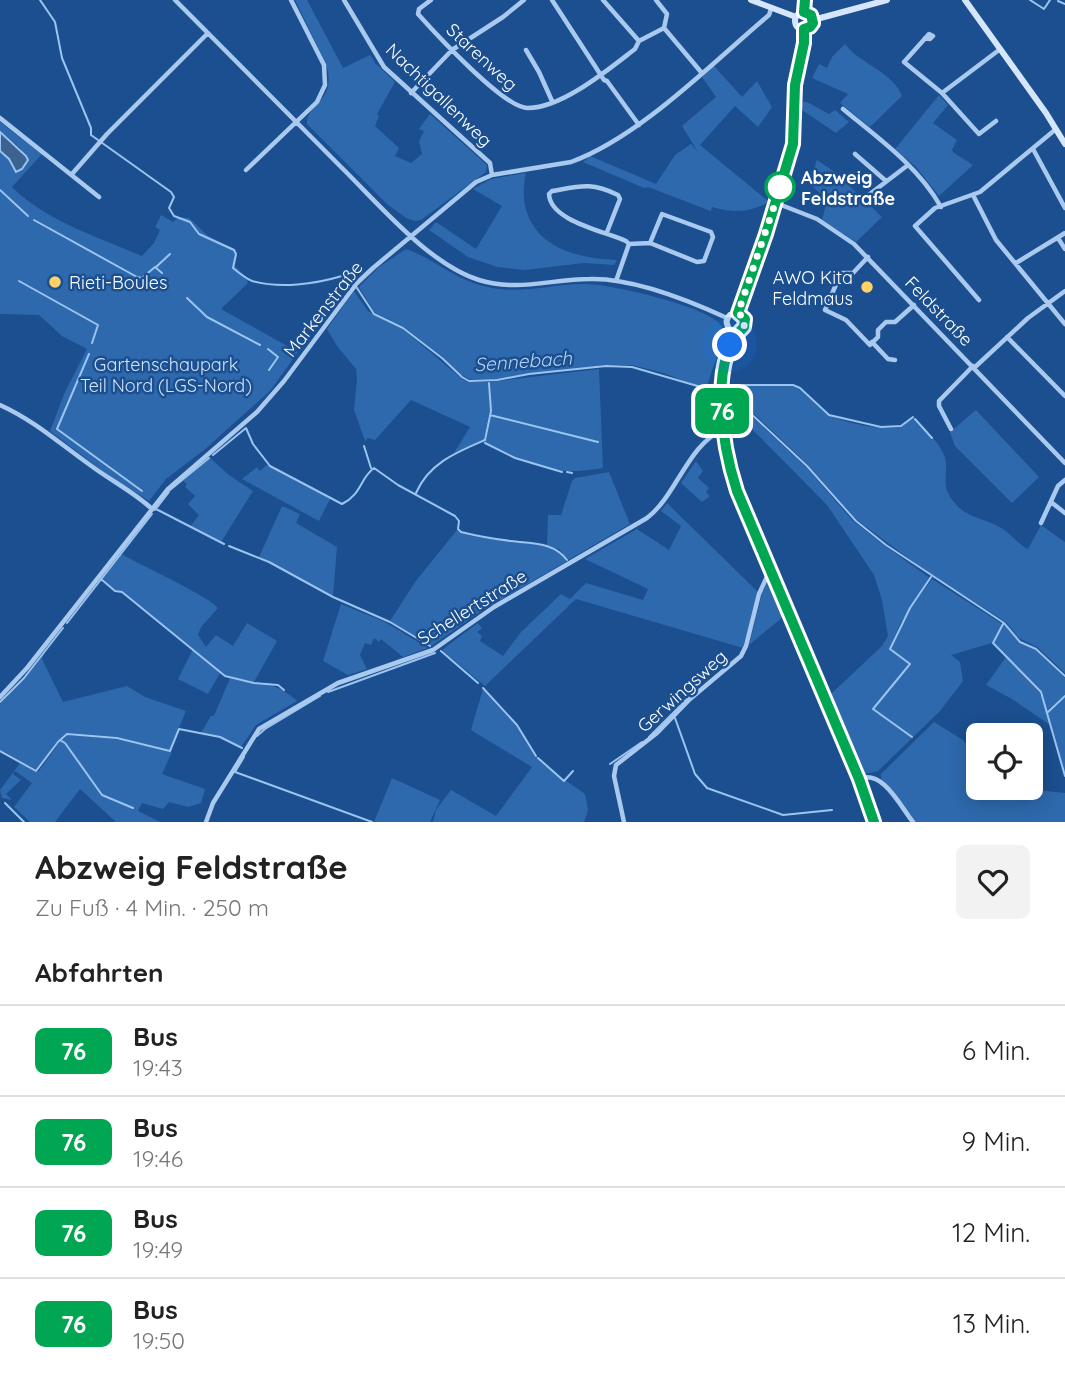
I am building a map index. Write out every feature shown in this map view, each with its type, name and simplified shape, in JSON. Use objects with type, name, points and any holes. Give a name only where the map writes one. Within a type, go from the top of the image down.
[{"type":"street","points":[[175,0],[412,236],[452,269],[483,281],[521,285],[578,279],[616,281],[675,298],[727,318]]},
{"type":"street","points":[[246,170],[317,102],[322,94],[326,78],[324,65],[291,0]]},
{"type":"street","name":"Nachtigallenweg","points":[[344,0],[378,61],[490,163],[492,175]]},
{"type":"street","name":"Starenweg","points":[[431,0],[419,9],[418,14],[452,50],[513,104],[528,108],[582,88],[635,49],[639,41],[664,28]]},
{"type":"street","points":[[411,93],[452,50],[524,0]]},
{"type":"street","points":[[552,0],[601,76],[639,125]]},
{"type":"street","points":[[603,0],[639,41]]},
{"type":"street","points":[[656,0],[667,14],[664,28],[701,72]]},
{"type":"street","points":[[751,0],[796,17],[804,12]]},
{"type":"street","points":[[804,12],[805,0]]},
{"type":"street","points":[[813,20],[887,0]]},
{"type":"street","points":[[965,0],[1065,144]]},
{"type":"street","name":"Markenstraße","points":[[0,697],[27,668],[171,485],[257,412],[284,382],[355,286],[476,182],[492,175],[570,162],[639,125],[769,15],[771,9]]},
{"type":"street","points":[[796,17],[797,25],[804,29],[810,27],[813,20],[811,15],[804,12]]},
{"type":"street","points":[[738,313],[793,144],[795,85],[804,43],[804,29]]},
{"type":"street","points":[[72,174],[107,134],[208,33]]},
{"type":"street","points":[[925,38],[904,62],[942,93],[979,134],[996,121]]},
{"type":"street","name":"Starenweg","points":[[526,50],[552,101]]},
{"type":"street","points":[[942,93],[999,50]]},
{"type":"street","points":[[843,109],[908,164],[922,178],[941,206]]},
{"type":"street","points":[[0,118],[99,197]]},
{"type":"street","points":[[978,300],[915,226],[934,208],[973,195],[1065,126]]},
{"type":"street","points":[[1033,149],[1065,208]]},
{"type":"street","points":[[855,155],[886,181]]},
{"type":"street","points":[[866,197],[908,164]]},
{"type":"street","points":[[607,232],[620,199],[618,195],[588,185],[552,191],[549,194],[549,201],[557,213],[626,240],[629,244]]},
{"type":"street","points":[[973,195],[996,240],[1065,324]]},
{"type":"street","name":"Feldstraße","points":[[776,203],[833,228],[868,257],[1065,463]]},
{"type":"street","points":[[629,244],[650,243],[697,262],[704,261],[713,237],[711,232],[662,214],[650,243]]},
{"type":"street","points":[[1016,263],[1065,233]]},
{"type":"street","points":[[1058,238],[1065,249]]},
{"type":"street","points":[[616,281],[629,244]]},
{"type":"street","points":[[868,257],[853,272],[841,273],[825,310],[846,320],[870,345],[878,337],[877,330],[886,322],[895,322],[914,305]]},
{"type":"street","points":[[951,429],[939,401],[1047,302],[1065,291]]},
{"type":"street","points":[[738,313],[742,315],[745,323],[741,330],[734,331],[726,325],[727,318],[738,313]]},
{"type":"street","points":[[734,331],[725,362],[722,393],[723,430],[729,465],[737,491],[859,779],[874,822]]},
{"type":"street","points":[[1007,337],[1065,396]]},
{"type":"street","points":[[872,342],[888,359],[895,360]]},
{"type":"street","points":[[0,405],[44,429],[152,509]]},
{"type":"street","name":"Schellertstraße","points":[[206,822],[213,803],[259,729],[338,683],[433,650],[494,607],[647,518],[662,505],[705,440],[723,430]]},
{"type":"street","points":[[1041,523],[1058,486],[1065,480]]},
{"type":"street","points":[[1051,502],[1065,513]]},
{"type":"street","name":"Gerwingsweg","points":[[624,822],[614,776],[616,765],[657,733],[690,699],[741,656],[759,594],[770,570]]},
{"type":"street","points":[[859,779],[870,776],[880,780],[913,822]]},
{"type":"green space","points":[[295,0],[307,0],[343,68],[370,55],[395,82],[377,114],[379,116],[375,126],[399,148],[395,156],[411,163],[422,154],[419,141],[424,131],[419,129],[430,114],[487,165],[486,172],[421,220],[406,218],[387,204],[307,124],[311,111],[325,95],[329,77],[326,64]]},
{"type":"green space","points":[[845,44],[884,74],[902,96],[870,127],[840,103],[848,94],[812,78],[819,64],[827,68],[832,57]]},
{"type":"green space","points":[[714,66],[742,97],[757,81],[772,107],[758,127],[735,106],[700,145],[768,201],[767,203],[747,210],[733,211],[712,207],[711,211],[648,187],[644,188],[583,162],[590,156],[656,184],[675,155],[691,144],[698,152],[682,126],[716,97],[702,77]]},
{"type":"green space","points":[[939,95],[948,105],[933,123],[957,140],[952,150],[973,165],[939,196],[916,167],[895,149]]},
{"type":"green space","points":[[801,102],[807,102],[829,114],[835,110],[849,122],[836,133],[799,108]]},
{"type":"green space","name":"Gartenschaupark Teil Nord (LGS-Nord)","points":[[0,122],[42,154],[12,187],[26,199],[56,219],[142,256],[154,243],[160,230],[155,227],[161,215],[173,222],[179,217],[189,218],[208,236],[235,249],[235,266],[246,277],[248,283],[221,309],[298,352],[270,391],[204,450],[166,479],[149,501],[105,473],[50,431],[65,392],[87,349],[62,336],[39,315],[0,314],[0,151],[9,159],[12,168],[21,149],[0,132]]},
{"type":"green space","points":[[817,160],[836,173],[882,217],[856,242],[822,220],[827,200],[809,183]]},
{"type":"green space","points":[[526,173],[524,189],[528,216],[544,238],[568,252],[617,260],[614,265],[584,263],[525,270],[497,267],[468,257],[429,230],[436,222],[476,249],[502,206],[473,189],[491,179]]},
{"type":"green space","points":[[406,249],[466,280],[488,287],[513,290],[575,284],[600,285],[637,292],[697,310],[720,324],[724,334],[707,386],[694,385],[664,373],[632,365],[606,365],[496,379],[469,379],[404,327],[374,312],[359,287],[379,267]]},
{"type":"green space","points":[[354,291],[368,311],[404,330],[461,378],[468,382],[489,382],[490,411],[484,440],[454,453],[470,427],[411,400],[375,440],[368,438],[365,441],[354,410],[356,369],[327,329]]},
{"type":"green space","points":[[599,369],[603,468],[554,470],[527,463],[483,442],[486,440],[491,411],[490,382]]},
{"type":"green space","points":[[743,386],[792,386],[833,417],[862,425],[901,427],[912,417],[942,451],[946,463],[947,491],[961,509],[1003,529],[1028,549],[1041,525],[1065,542],[1065,673],[1037,647],[1019,638],[1006,622],[927,572],[857,520],[807,464],[733,394]]},
{"type":"green space","points":[[732,398],[806,467],[853,521],[930,578],[900,624],[889,649],[909,664],[873,709],[911,664],[890,649],[910,609],[932,579],[1002,624],[992,643],[951,655],[960,662],[963,681],[940,711],[878,771],[865,774],[831,694],[882,646],[888,636],[882,600],[874,575],[827,505],[749,426],[731,401]]},
{"type":"green space","points":[[976,410],[1039,477],[1012,503],[955,446],[950,432]]},
{"type":"green space","points":[[210,458],[253,491],[221,542],[190,527],[199,515],[188,504],[195,496],[185,487],[187,484],[183,481]]},
{"type":"green space","points":[[696,461],[703,471],[698,478],[709,488],[706,492],[710,496],[702,502],[681,483]]},
{"type":"green space","points":[[268,464],[330,499],[319,521],[242,479],[257,467],[260,471]]},
{"type":"green space","points":[[609,472],[630,524],[568,560],[559,549],[547,546],[548,515],[561,515],[575,478]]},
{"type":"green space","points":[[667,503],[758,592],[743,648],[576,599],[485,686],[444,652],[443,649],[478,623],[482,628],[477,632],[482,636],[480,641],[503,656],[521,632],[561,594],[570,599],[586,583],[643,600],[648,589],[585,559],[637,529],[669,550],[681,526],[661,511]]},
{"type":"green space","points":[[282,506],[300,514],[296,523],[337,547],[333,596],[259,557]]},
{"type":"green space","points":[[457,530],[484,538],[544,546],[567,561],[483,610],[431,646],[390,621],[415,582]]},
{"type":"green space","points":[[121,554],[189,589],[218,608],[201,627],[198,635],[206,647],[216,635],[233,646],[247,623],[277,641],[254,682],[225,675],[102,578]]},
{"type":"green space","points":[[769,582],[784,616],[749,645],[762,594]]},
{"type":"green space","points":[[341,604],[385,622],[428,648],[403,657],[381,639],[379,642],[374,638],[371,645],[365,643],[360,655],[367,669],[348,675],[323,661]]},
{"type":"green space","points":[[1004,625],[1019,642],[1036,650],[1065,678],[1065,695],[1046,712],[1065,697],[1065,774],[1050,725],[986,685],[1006,657],[1040,693],[1044,704],[1041,692],[993,643]]},
{"type":"green space","points":[[193,649],[220,673],[208,694],[178,679]]},
{"type":"green space","points":[[45,652],[42,659],[63,702],[127,686],[145,697],[186,711],[170,750],[117,737],[67,733],[36,771],[0,750],[0,704]]},
{"type":"green space","points":[[230,678],[273,686],[297,701],[256,725],[241,747],[221,737],[201,733],[211,716],[214,716]]},
{"type":"green space","points":[[483,689],[516,725],[534,754],[564,782],[565,780],[585,794],[588,810],[584,822],[433,822],[436,810],[451,790],[496,816],[532,767],[471,730]]},
{"type":"green space","points":[[934,722],[966,744],[966,800],[1043,800],[1043,791],[1065,793],[1065,822],[916,822],[881,778],[881,774]]},
{"type":"green space","points":[[68,735],[117,739],[172,752],[162,774],[205,789],[201,803],[188,807],[169,802],[163,809],[142,803],[138,811],[160,822],[116,822],[80,789],[55,822],[30,822],[14,807],[32,783],[15,771],[13,774],[21,780],[6,794],[12,800],[2,798],[0,790],[20,763],[38,772]]},
{"type":"green space","points":[[392,778],[440,800],[430,822],[374,822]]},
{"type":"shaded area","points":[[0,132],[28,160],[22,169],[16,172],[9,159],[0,151]]},
{"type":"waterway","name":"Sennebach","points":[[40,0],[55,22],[62,58],[91,128],[91,135],[171,192],[174,197],[169,208],[174,216],[190,222],[199,234],[234,250],[236,254],[233,268],[244,277],[252,281],[286,285],[347,277],[374,314],[403,328],[469,381],[606,366],[632,367],[732,396],[807,466],[856,521],[886,545],[1004,623],[1020,642],[1036,649],[1065,676]]},
{"type":"waterway","points":[[1030,0],[1044,9],[1050,0]]},
{"type":"waterway","points":[[1058,1],[1065,4]]},
{"type":"waterway","points":[[0,190],[28,216]]},
{"type":"waterway","points":[[34,220],[137,277],[142,278],[155,267],[162,273]]},
{"type":"waterway","points":[[156,267],[170,254]]},
{"type":"waterway","points":[[19,281],[98,325],[92,343]]},
{"type":"waterway","points":[[187,298],[207,317],[260,345]]},
{"type":"waterway","points":[[268,349],[278,357],[269,370]]},
{"type":"waterway","points":[[89,354],[57,429],[142,491]]},
{"type":"waterway","points":[[416,493],[436,466],[454,454],[485,440],[491,411],[489,383]]},
{"type":"waterway","points":[[732,395],[743,385],[793,385],[800,388],[829,415],[881,427],[901,426],[913,417]]},
{"type":"waterway","points":[[490,415],[598,442]]},
{"type":"waterway","points":[[915,419],[932,438]]},
{"type":"waterway","points":[[213,455],[246,428],[253,444],[270,466],[342,504],[353,496],[374,468],[398,485],[455,516],[461,532],[542,545],[555,550],[567,560]]},
{"type":"waterway","points":[[485,443],[515,458],[562,472]]},
{"type":"waterway","points":[[364,446],[371,468]]},
{"type":"waterway","points":[[170,490],[209,458]]},
{"type":"waterway","points":[[567,472],[572,473]]},
{"type":"waterway","points":[[155,510],[169,492]]},
{"type":"waterway","points":[[156,509],[224,544]]},
{"type":"waterway","points":[[67,623],[152,514]]},
{"type":"waterway","points":[[229,546],[269,562],[333,597],[390,622],[430,646]]},
{"type":"waterway","points":[[912,737],[873,709],[910,664],[890,649],[910,608],[931,577]]},
{"type":"waterway","points":[[101,579],[115,591],[122,592],[225,676],[278,685],[284,690]]},
{"type":"waterway","points":[[1003,624],[993,643],[1041,692],[1065,776]]},
{"type":"waterway","points":[[0,702],[24,678],[63,628]]},
{"type":"waterway","points":[[441,651],[478,683]]},
{"type":"waterway","points":[[328,692],[435,653]]},
{"type":"waterway","points":[[483,688],[517,725],[536,756]]},
{"type":"waterway","points":[[257,736],[320,696]]},
{"type":"waterway","points":[[649,737],[690,696]]},
{"type":"waterway","points":[[1048,712],[1065,696]]},
{"type":"waterway","points":[[675,718],[695,774],[707,788],[783,815],[832,810]]},
{"type":"waterway","points":[[0,751],[36,771],[67,734],[117,738],[170,751],[179,729],[220,737],[242,748]]},
{"type":"waterway","points":[[60,740],[65,743],[102,795],[133,808]]},
{"type":"waterway","points":[[610,764],[642,742]]},
{"type":"waterway","points":[[244,757],[235,772],[372,822]]},
{"type":"waterway","points":[[538,758],[564,781],[573,771]]},
{"type":"waterway","points":[[5,803],[24,822]]},
{"type":"bus line","name":"76","points":[[805,0],[804,12],[811,15],[813,23],[804,29],[804,43],[796,74],[793,144],[766,234],[738,313],[745,319],[744,327],[734,336],[725,362],[723,430],[737,491],[859,779],[874,822]]},
{"type":"place","name":"Abzweig Feldstraße","points":[[780,187]]},
{"type":"place","name":"Rieti-Boules","points":[[55,282]]},
{"type":"place","name":"AWO Kita Feldmaus","points":[[867,287]]},
{"type":"route","points":[[730,345],[737,331],[744,327],[745,319],[738,313],[782,183],[780,187]]}]
